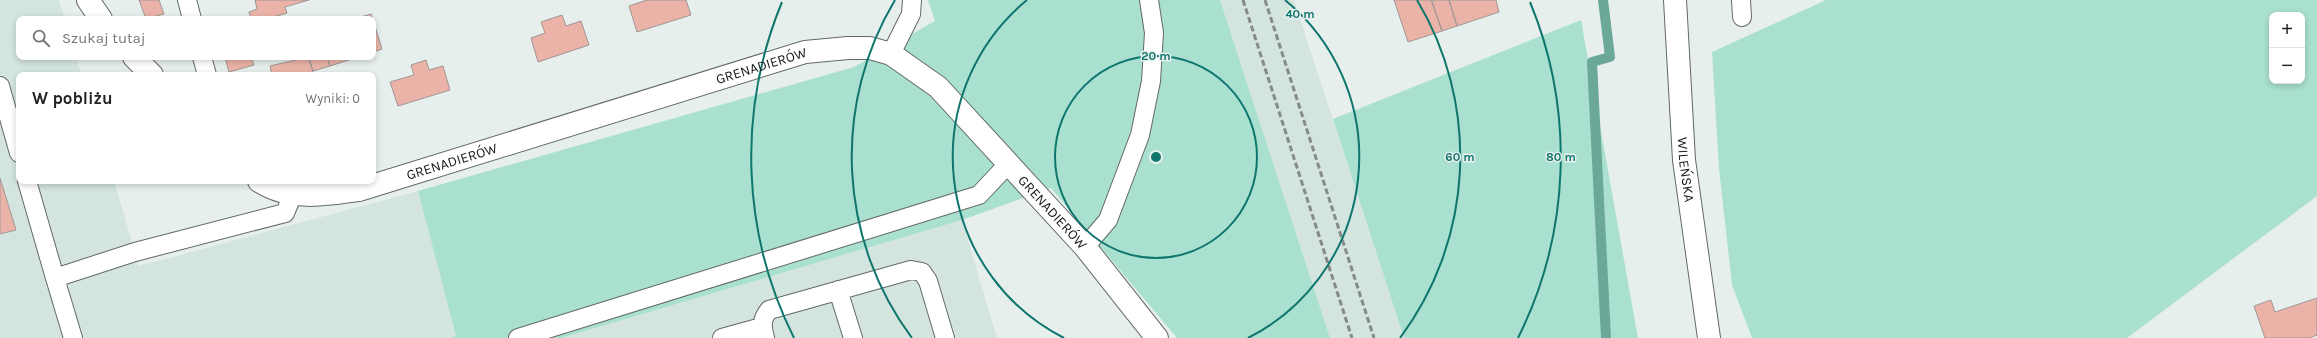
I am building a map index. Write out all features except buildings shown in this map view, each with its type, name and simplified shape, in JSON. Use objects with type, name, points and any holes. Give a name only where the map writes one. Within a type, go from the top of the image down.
[{"type":"street","points":[[88,0],[99,16]]},
{"type":"street","name":"WILEŃSKA","points":[[1675,0],[1684,160],[1709,338]]},
{"type":"street","name":"GRENADIERÓW","points":[[267,184],[293,194],[323,196],[359,190],[805,52],[848,48],[870,48],[891,54],[938,87],[1085,247],[1157,338]]},
{"type":"street","points":[[137,60],[149,72]]},
{"type":"lane","points":[[187,0],[191,16]]},
{"type":"lane","points":[[891,54],[911,14],[912,0]]},
{"type":"lane","points":[[1085,247],[1108,220],[1140,135],[1151,74],[1154,33],[1149,0]]},
{"type":"lane","points":[[203,60],[206,72]]},
{"type":"lane","points":[[0,86],[16,142]]},
{"type":"lane","points":[[518,338],[979,195],[1009,163]]},
{"type":"lane","points":[[28,184],[73,338]]},
{"type":"lane","points":[[55,278],[135,252],[285,213],[293,194]]},
{"type":"lane","points":[[722,338],[764,332],[763,317],[770,310],[910,270],[922,272],[928,282],[945,338]]},
{"type":"lane","points":[[838,290],[853,338]]},
{"type":"shaded area","points":[[0,0],[59,0],[64,16],[16,16],[16,60],[77,60],[81,72],[16,72],[16,184],[115,184],[139,266],[418,191],[456,336],[450,338],[0,338]]},
{"type":"shaded area","points":[[1220,0],[1294,0],[1404,338],[1330,338]]},
{"type":"shaded area","points":[[962,220],[997,338],[561,338]]},
{"type":"green space","points":[[928,0],[1220,0],[1330,338],[1177,338],[1051,188],[962,220],[561,338],[450,338],[456,336],[418,191],[854,67],[935,21]]},
{"type":"green space","points":[[1826,0],[2317,0],[2317,196],[2127,338],[1752,338],[1732,285],[1719,169],[1712,52]]},
{"type":"green space","points":[[1581,20],[1638,338],[1404,338],[1333,119]]},
{"type":"waterway","points":[[1603,0],[1610,57],[1592,62],[1606,338]]},
{"type":"railway","points":[[1243,0],[1352,338]]},
{"type":"railway","points":[[1265,0],[1374,338]]}]
